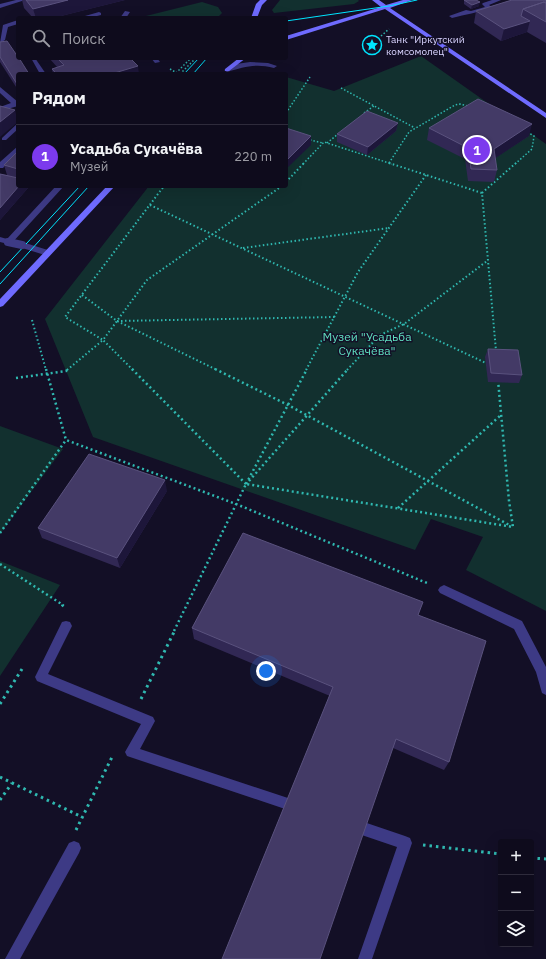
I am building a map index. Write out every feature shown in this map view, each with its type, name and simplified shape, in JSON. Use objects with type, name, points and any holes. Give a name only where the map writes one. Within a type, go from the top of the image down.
[{"type":"main road","points":[[255,16],[259,4],[264,0]]},
{"type":"main road","points":[[375,0],[546,116]]},
{"type":"main road","points":[[288,37],[409,0]]},
{"type":"main road","points":[[225,72],[234,60]]},
{"type":"main road","points":[[225,72],[240,60]]},
{"type":"main road","points":[[1,303],[109,188]]},
{"type":"lane","points":[[0,6],[22,0]]},
{"type":"lane","points":[[452,16],[489,7],[485,4],[498,0]]},
{"type":"lane","points":[[124,16],[127,12]]},
{"type":"lane","points":[[90,16],[99,14]]},
{"type":"lane","points":[[0,41],[2,40],[5,26],[16,23]]},
{"type":"lane","points":[[34,60],[42,72]]},
{"type":"lane","points":[[225,72],[254,63],[274,66],[266,60]]},
{"type":"lane","points":[[0,89],[16,103]]},
{"type":"lane","points":[[0,109],[16,104]]},
{"type":"lane","points":[[4,139],[16,128]]},
{"type":"lane","points":[[0,166],[16,150]]},
{"type":"lane","points":[[8,242],[58,188]]},
{"type":"lane","points":[[0,239],[48,253]]},
{"type":"lane","points":[[444,590],[518,625],[542,671],[546,689]]},
{"type":"lane","points":[[66,626],[41,677],[148,721],[131,752],[308,811]]},
{"type":"lane","points":[[338,821],[405,843],[365,959]]},
{"type":"lane","points":[[12,959],[74,848]]},
{"type":"path","points":[[381,36],[390,28]]},
{"type":"path","points":[[178,72],[189,60]]},
{"type":"path","points":[[182,72],[194,60]]},
{"type":"path","points":[[288,111],[310,76]]},
{"type":"path","points":[[341,88],[416,128]]},
{"type":"path","points":[[389,163],[410,132],[416,128],[455,105],[460,104],[474,108]]},
{"type":"path","points":[[362,115],[374,106]]},
{"type":"path","points":[[482,193],[532,149],[534,136],[521,129]]},
{"type":"path","points":[[288,180],[324,143],[338,134]]},
{"type":"path","points":[[308,139],[482,193]]},
{"type":"path","points":[[132,715],[246,484],[358,272],[426,175]]},
{"type":"path","points":[[163,188],[65,318],[102,340],[246,484],[513,527]]},
{"type":"path","points":[[16,378],[66,371],[102,340],[147,280],[277,188]]},
{"type":"path","points":[[482,193],[496,353]]},
{"type":"path","points":[[150,205],[490,365]]},
{"type":"path","points":[[242,248],[389,228]]},
{"type":"path","points":[[246,484],[306,415],[380,335],[404,324],[488,260]]},
{"type":"path","points":[[82,295],[117,321],[288,405],[513,527]]},
{"type":"path","points":[[117,321],[335,317]]},
{"type":"path","points":[[32,320],[66,440]]},
{"type":"path","points":[[498,376],[513,527]]},
{"type":"path","points":[[397,508],[501,415]]},
{"type":"path","points":[[66,440],[236,504],[444,590]]},
{"type":"path","points":[[0,533],[66,440]]},
{"type":"path","points":[[0,564],[63,605],[59,612]]},
{"type":"path","points":[[0,704],[26,663]]},
{"type":"path","points":[[75,831],[112,756]]},
{"type":"path","points":[[0,777],[82,817]]},
{"type":"path","points":[[0,800],[12,783]]},
{"type":"path","points":[[405,843],[498,854]]},
{"type":"path","points":[[534,858],[546,859]]},
{"type":"green space","points":[[280,0],[359,1],[354,4],[274,13],[272,10]]},
{"type":"green space","points":[[202,2],[218,7],[222,13],[219,16],[146,16]]},
{"type":"green space","name":"Музей \"Усадьба Сукачёва\"","points":[[421,56],[546,144],[546,611],[466,570],[483,537],[431,519],[415,550],[93,437],[45,319],[147,188],[288,188],[288,78],[334,91]]},
{"type":"green space","points":[[0,426],[63,449],[0,534]]},
{"type":"green space","points":[[0,561],[60,585],[0,676]]},
{"type":"building","points":[[26,0],[68,0],[33,9]]},
{"type":"building","points":[[464,0],[476,0],[480,2],[472,5]]},
{"type":"building","points":[[512,0],[546,0],[546,3],[544,2],[523,9],[521,16],[530,21],[504,29],[476,11]]},
{"type":"building","points":[[544,2],[546,3],[546,22],[523,9]]},
{"type":"building","points":[[7,41],[16,54],[16,60],[20,60],[28,72],[16,72],[16,82],[0,57],[0,42]]},
{"type":"building","points":[[59,60],[132,60],[138,66],[118,72],[55,72],[52,69],[64,65]]},
{"type":"building","points":[[478,99],[532,124],[494,149],[497,170],[471,169],[468,148],[429,128]]},
{"type":"building","points":[[0,106],[15,110],[0,122]]},
{"type":"building","points":[[367,111],[398,123],[368,147],[337,134]]},
{"type":"building","points":[[288,129],[311,136],[288,159]]},
{"type":"building","points":[[16,153],[16,168],[4,165]]},
{"type":"building","points":[[0,174],[16,178],[16,188],[17,188],[0,208]]},
{"type":"building","points":[[488,349],[518,350],[522,375],[491,373]]},
{"type":"building","points":[[89,454],[165,480],[117,558],[38,528]]},
{"type":"building","points":[[243,533],[423,602],[418,615],[486,641],[449,762],[396,739],[320,959],[222,959],[333,687],[192,628]]},
{"type":"tram line","points":[[288,21],[389,6],[417,0]]},
{"type":"tram line","points":[[186,72],[197,60]]},
{"type":"tram line","points":[[195,72],[205,60]]},
{"type":"tram line","points":[[0,272],[78,188]]},
{"type":"tram line","points":[[0,284],[87,188]]},
{"type":"place","name":"Танк \"Иркутский комсомолец\"","points":[[372,45]]},
{"type":"place","name":"Усадьба Сукачёва","points":[[477,150]]}]
